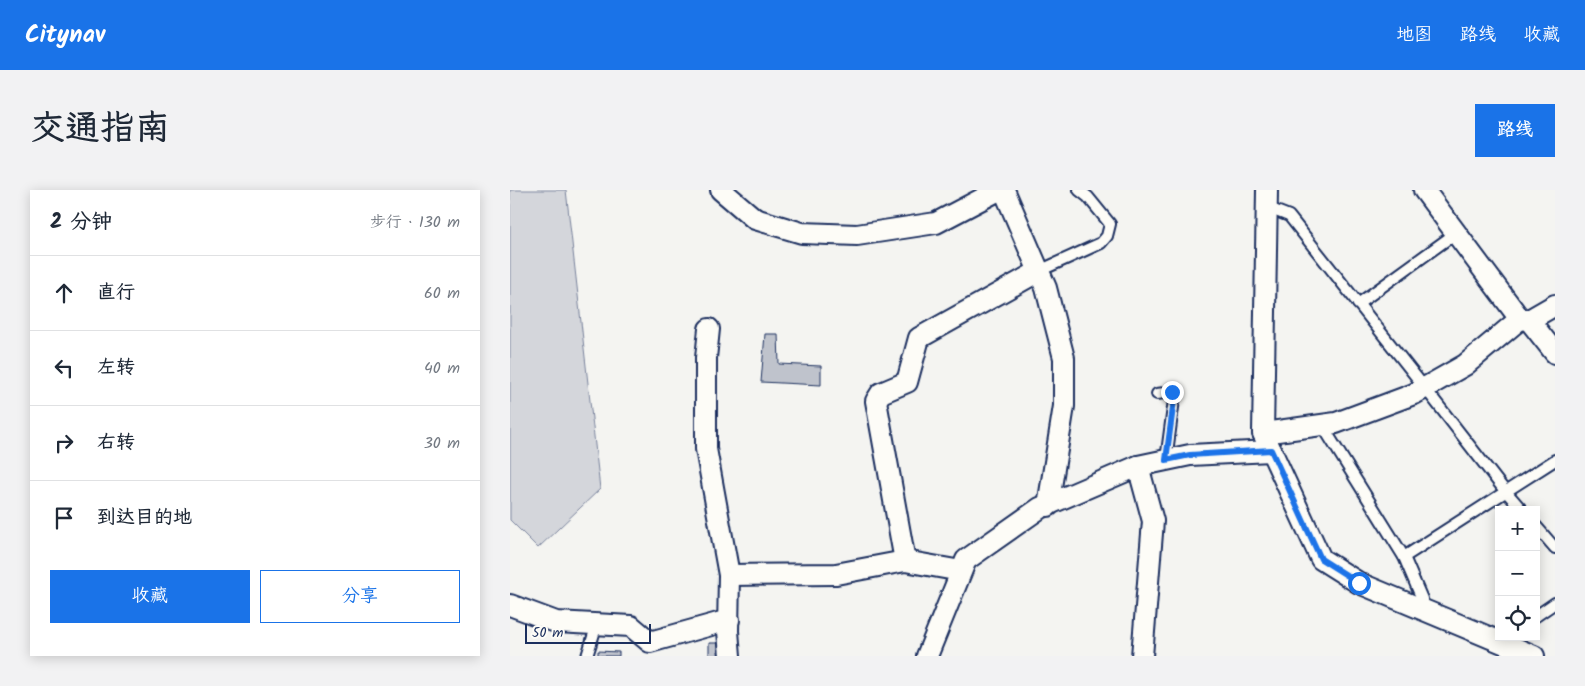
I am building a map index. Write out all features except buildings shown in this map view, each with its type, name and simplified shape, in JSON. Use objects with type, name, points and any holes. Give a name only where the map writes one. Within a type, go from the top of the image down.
[{"type":"street","points":[[721,190],[755,218],[802,233],[857,235],[936,223],[999,190]]},
{"type":"street","points":[[1004,190],[1046,288],[1064,358],[1064,406],[1048,506]]},
{"type":"street","points":[[1424,190],[1525,319],[1555,353]]},
{"type":"street","points":[[1266,198],[1263,433],[1321,559],[1359,583],[1495,637]]},
{"type":"street","points":[[905,561],[876,401],[881,394],[907,382],[919,338],[1039,270]]},
{"type":"street","points":[[1263,433],[1336,423],[1414,394],[1465,365],[1525,319],[1555,305]]},
{"type":"street","points":[[710,329],[706,358],[706,449],[729,576],[728,620],[730,656]]},
{"type":"street","points":[[927,656],[966,560],[1040,508],[1138,466],[1190,455],[1271,450]]},
{"type":"street","points":[[1138,466],[1153,521],[1142,656]]},
{"type":"street","points":[[729,576],[836,574],[905,561],[961,571]]},
{"type":"street","points":[[510,605],[556,622],[632,626],[650,642],[728,620]]},
{"type":"street","points":[[1505,641],[1534,656]]},
{"type":"lane","points":[[1039,270],[1102,243],[1107,236],[1110,224],[1088,197],[1079,190]]},
{"type":"lane","points":[[1266,198],[1289,216],[1518,506]]},
{"type":"lane","points":[[1358,304],[1456,233]]},
{"type":"lane","points":[[1157,394],[1172,392],[1174,400],[1166,460]]},
{"type":"lane","points":[[1322,425],[1404,557],[1422,599],[1423,609]]},
{"type":"lane","points":[[1404,557],[1555,460]]},
{"type":"lane","points":[[1540,531],[1555,548]]},
{"type":"lane","points":[[1540,613],[1555,603]]},
{"type":"lane","points":[[587,656],[597,624]]},
{"type":"shaded area","points":[[510,190],[566,190],[600,489],[538,548],[510,520]]},
{"type":"route","points":[[1172,392],[1174,400],[1166,460],[1190,455],[1271,450],[1321,559],[1359,583]]}]
